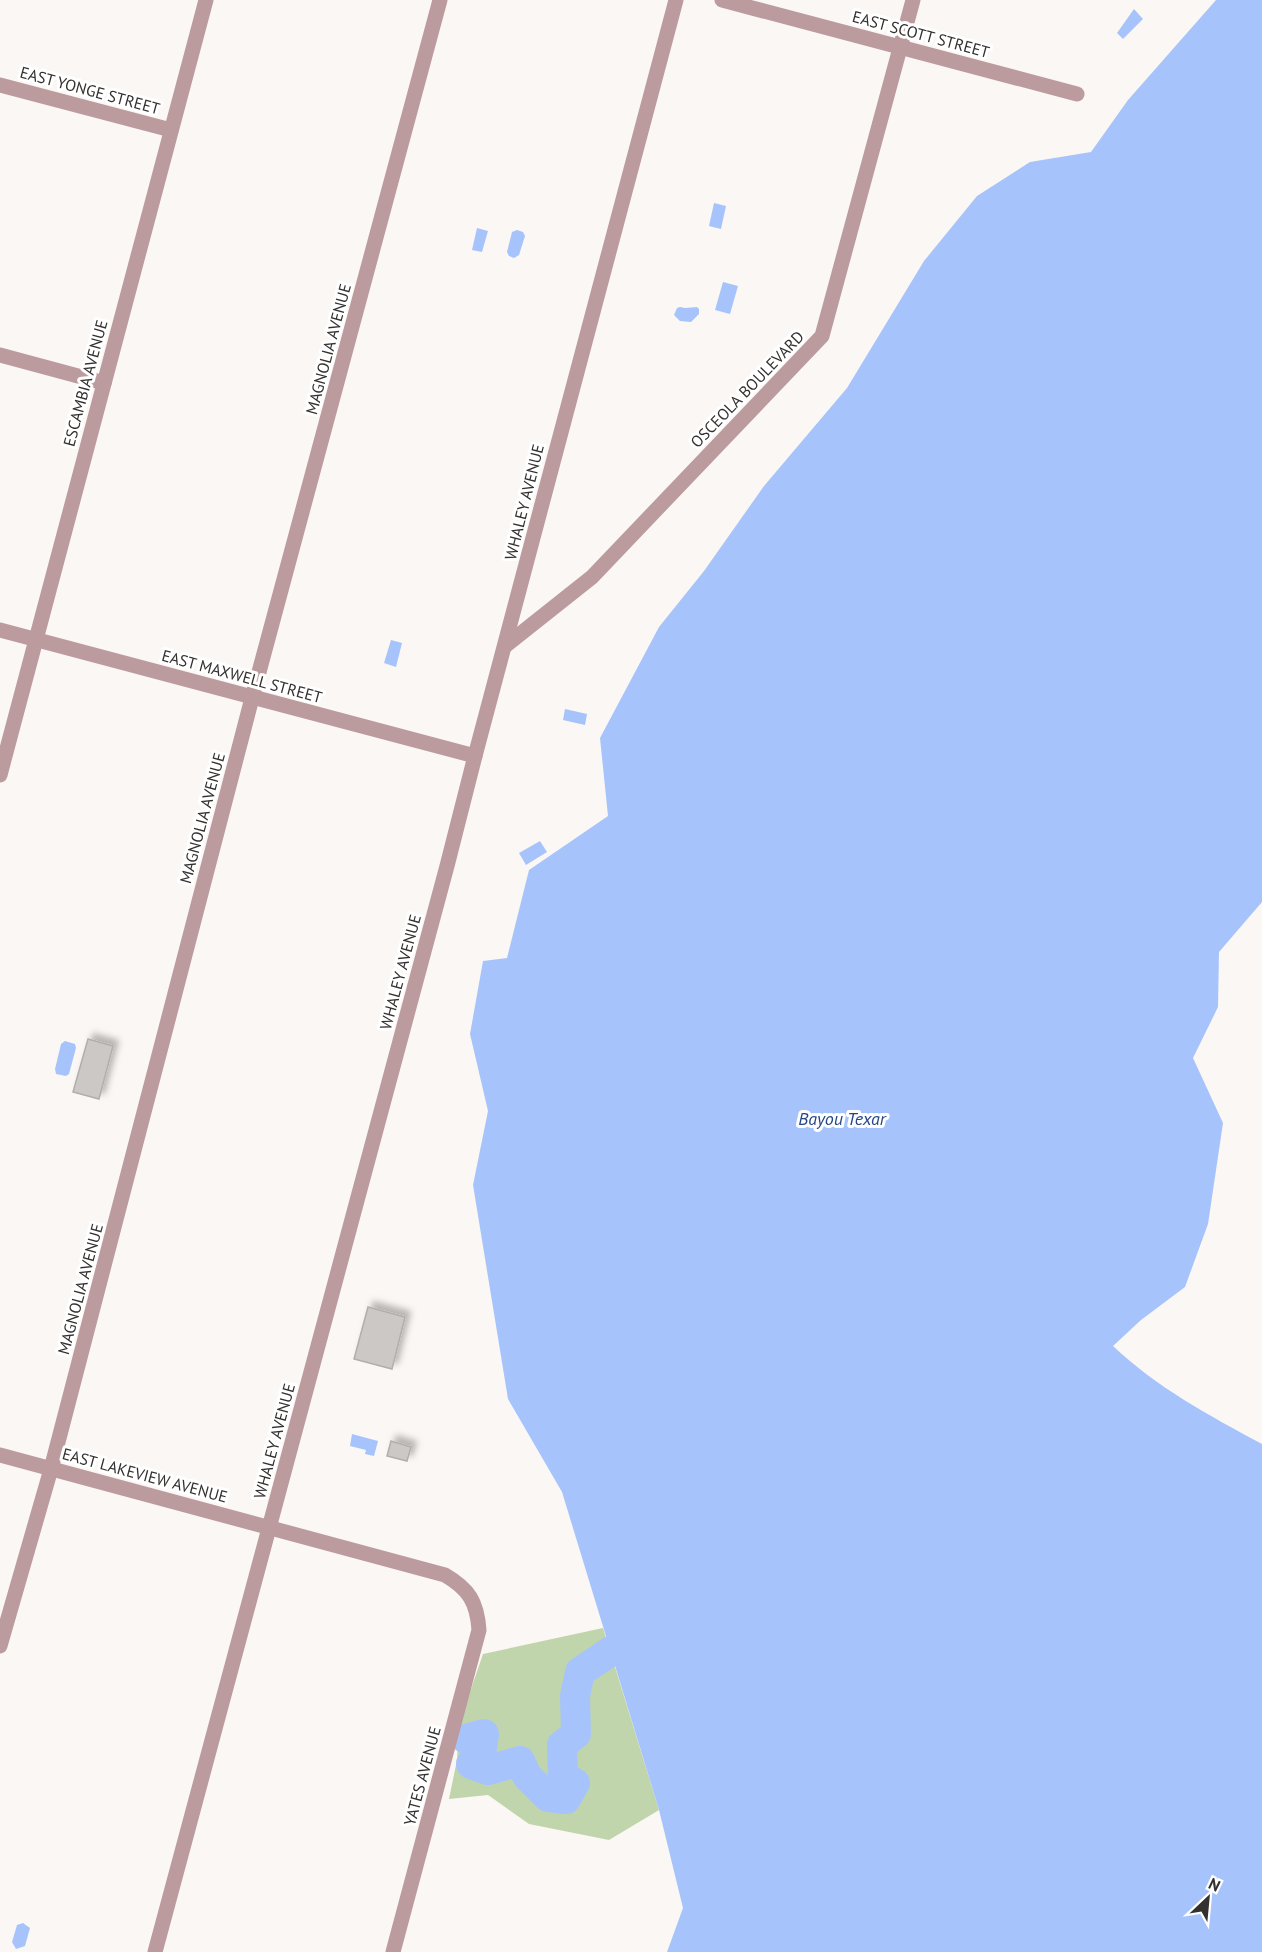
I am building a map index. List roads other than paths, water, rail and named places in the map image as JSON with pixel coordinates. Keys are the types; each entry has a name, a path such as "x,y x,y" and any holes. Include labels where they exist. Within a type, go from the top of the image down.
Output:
{"street":[{"name":"ESCAMBIA AVENUE","path":"0,775 206,0"},
{"name":"MAGNOLIA AVENUE","path":"0,1646 51,1469 252,698 440,0"},
{"name":"WHALEY AVENUE","path":"155,1952 506,646 556,447 676,0"},
{"name":"EAST SCOTT STREET","path":"722,0 1077,94"},
{"path":"901,48 913,0"},
{"name":"OSCEOLA BOULEVARD","path":"506,646 592,577 822,336 901,48"},
{"name":"EAST YONGE STREET","path":"0,85 171,130"},
{"path":"0,355 104,383"},
{"name":"EAST MAXWELL STREET","path":"0,630 475,756"},
{"name":"EAST LAKEVIEW AVENUE","path":"0,1455 445,1575 459,1583 469,1593 476,1608"},
{"name":"YATES AVENUE","path":"393,1952 479,1630 476,1608"}],"water":[{"name":"Bayou Texar","path":"1216,0 1262,0 1262,902 1219,952 1218,1007 1193,1058 1223,1123 1208,1224 1185,1287 1141,1320 1113,1346 1165,1388 1262,1444 1262,1952 667,1952 683,1908 659,1810 562,1492 508,1399 473,1185 488,1111 470,1034 483,961 507,958 529,870 608,816 600,738 659,627 704,571 764,486 847,388 924,261 977,196 1030,162 1091,152 1128,100"},
{"path":"1134,9 1143,19 1123,39 1117,33"},
{"path":"714,203 726,206 721,229 709,226"},
{"path":"477,228 488,231 482,252 472,250"},
{"path":"517,230 523,232 525,236 519,255 514,258 507,252 512,232"},
{"path":"723,282 738,286 730,314 715,310"},
{"path":"680,307 697,307 699,314 691,322 680,321 674,315"},
{"path":"391,640 402,643 396,667 384,663"},
{"path":"565,709 587,714 585,725 563,720"},
{"path":"540,841 547,852 526,865 519,853"},
{"path":"65,1041 75,1044 76,1048 69,1074 66,1076 56,1074 55,1069 61,1044"},
{"path":"352,1434 378,1441 374,1456 365,1454 366,1450 350,1446"},
{"path":"23,1923 30,1928 25,1946 16,1949 12,1942 17,1925"}],"waterway":[{"path":"466,1739 484,1734 482,1748 471,1764 488,1770 520,1761 527,1776 548,1797 566,1799 575,1783 563,1777 562,1745 576,1734 575,1696 580,1672 611,1651"}]}
